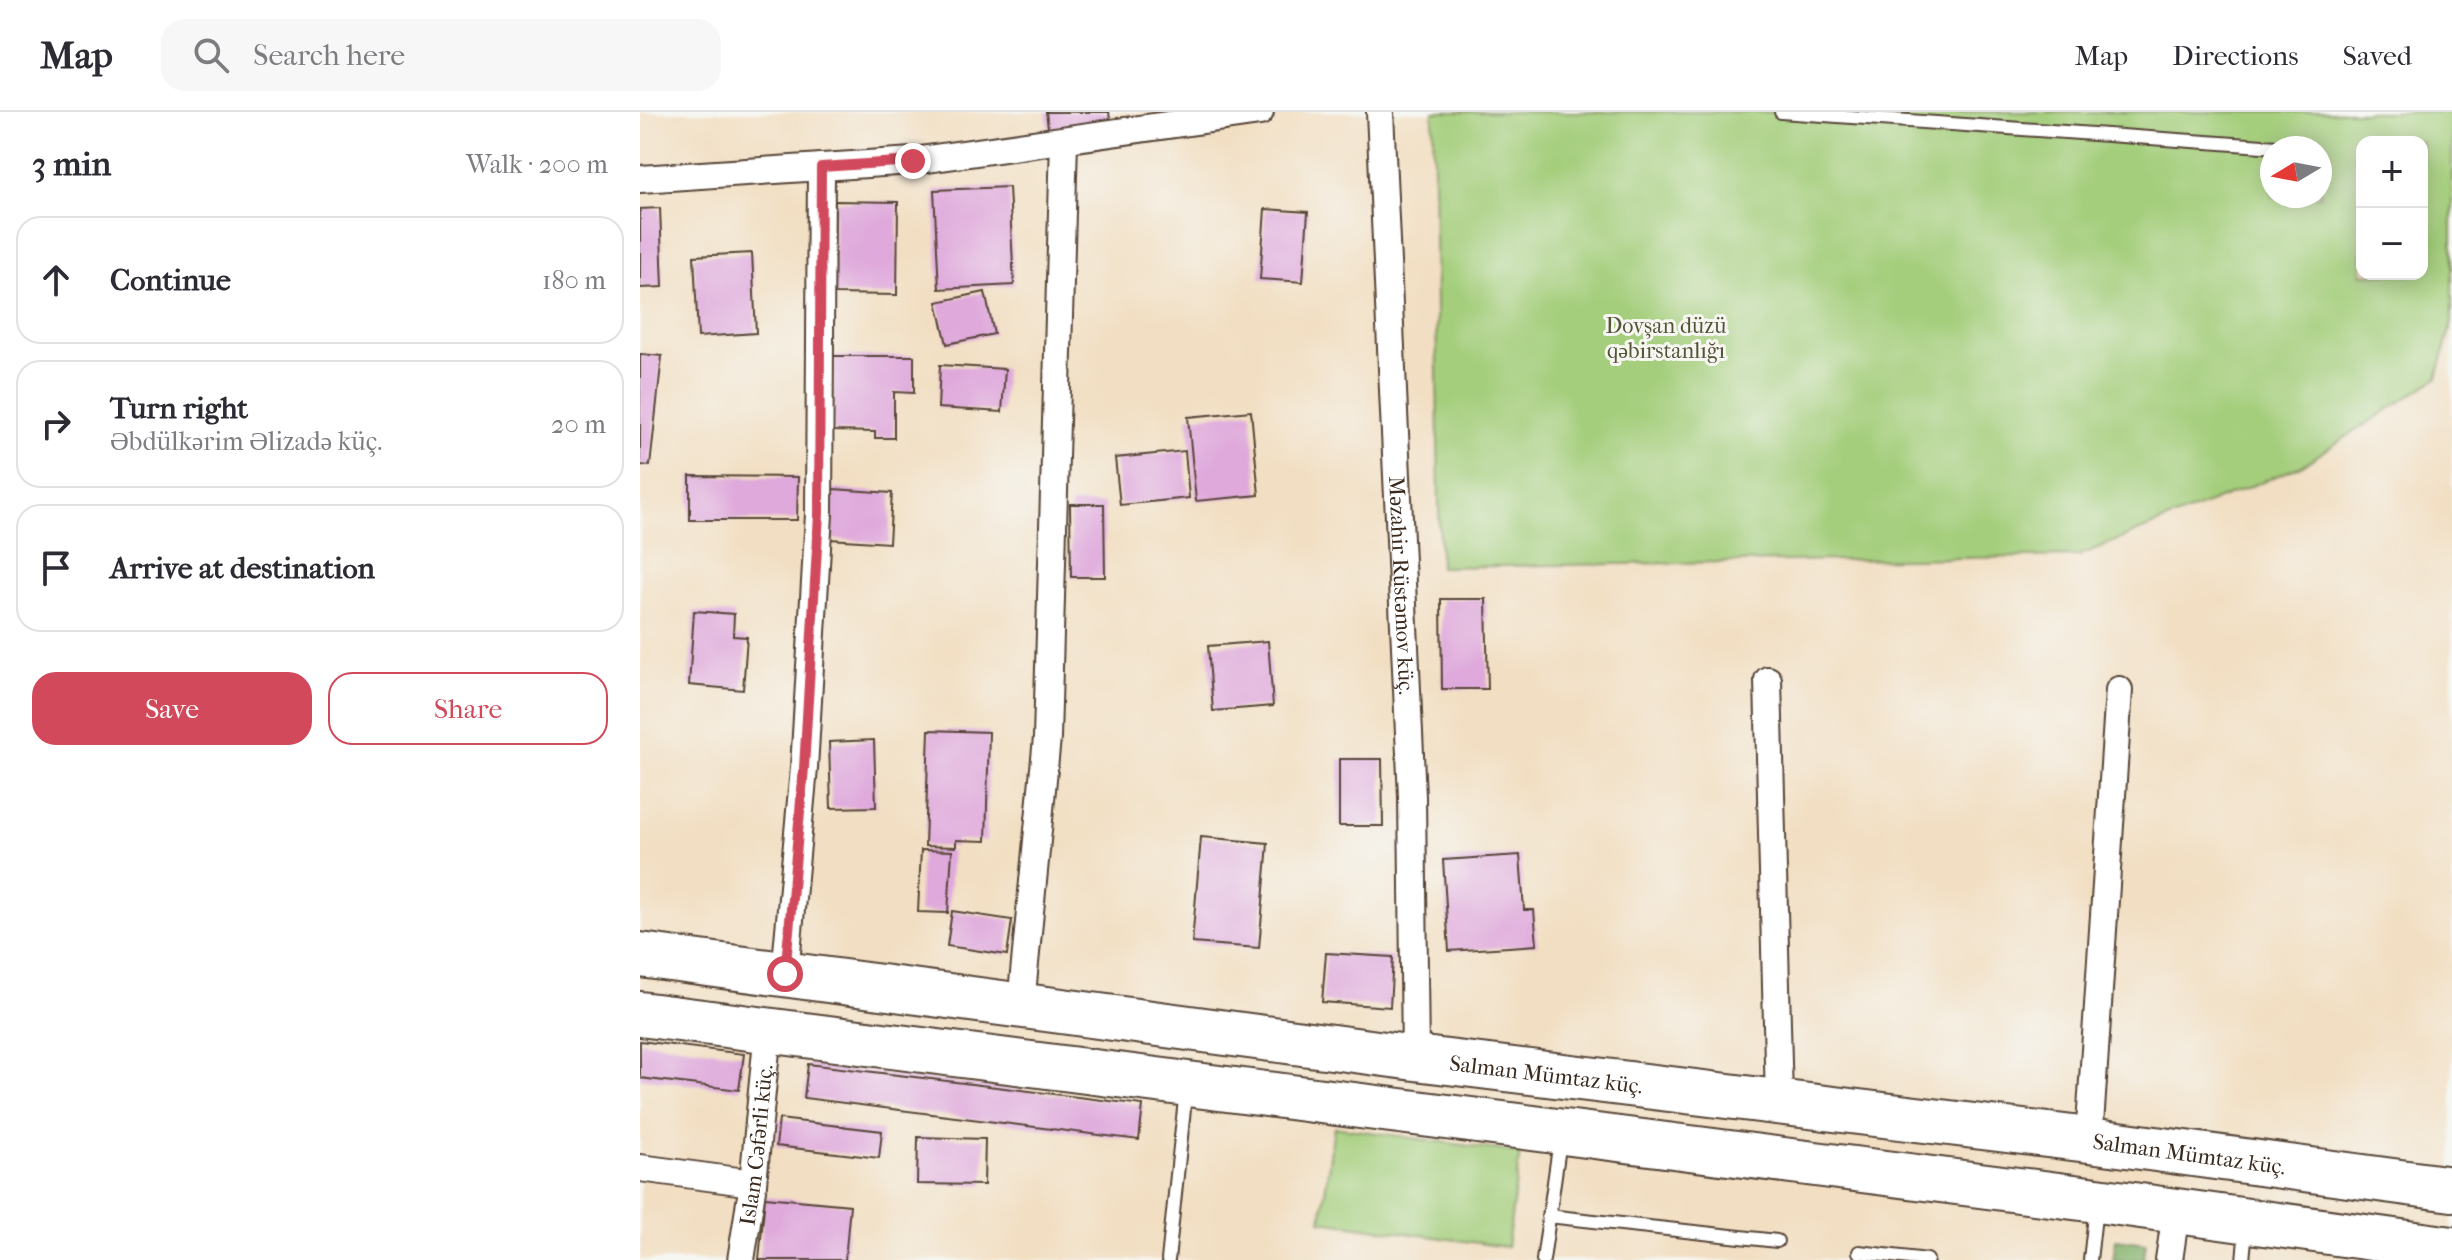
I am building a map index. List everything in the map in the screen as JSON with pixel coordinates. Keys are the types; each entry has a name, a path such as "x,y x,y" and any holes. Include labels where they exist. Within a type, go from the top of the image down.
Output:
{"highway":[{"name":"Salman Mümtaz küç.","path":"640,955 1415,1058 2089,1140 2452,1189"},
{"path":"640,1014 2097,1200 2176,1212 2245,1241 2452,1249"},
{"path":"1548,1074 1550,1131"},
{"path":"2399,1246 2408,1183"}],"street":[{"path":"640,179 913,161 1260,112"},
{"name":"Məzahir Rüstəmov küç.","path":"1380,112 1412,797 1415,1058"},
{"path":"1021,1004 1047,738 1064,141"},
{"path":"785,974 804,768 819,514 821,167"},
{"path":"1768,680 1779,1101"},
{"path":"2089,1140 2119,690"},
{"name":"Islam Cəfərli küç.","path":"741,1260 753,1183 768,1030"},
{"path":"640,1168 753,1183"},
{"path":"2169,1260 2176,1212"}],"lane":[{"path":"1781,112 2260,146"},
{"path":"1168,1260 1187,1083"},
{"path":"1543,1260 1548,1216 1550,1131"},
{"path":"2090,1260 2097,1200"},
{"path":"1548,1216 1777,1241"},
{"path":"1859,1252 1927,1260"}],"green space":[{"name":"Dovşan düzü qəbirstanlığı","path":"1433,112 2452,112 2452,322 2437,378 2301,466 2078,556 1440,567"},
{"path":"1334,1127 1520,1153 1507,1247 1321,1221"},
{"path":"2116,1239 2146,1243 2143,1260 2113,1260"}],"building":[{"path":"1046,112 1109,112 1111,128 1049,135"},
{"path":"1009,187 1014,285 939,289 934,190"},
{"path":"835,201 898,202 897,295 834,294"},
{"path":"660,208 663,287 640,288 640,209"},
{"path":"1265,209 1308,212 1303,282 1260,279"},
{"path":"752,253 756,333 698,337 694,256"},
{"path":"985,292 994,334 947,344 937,302"},
{"path":"640,354 662,356 650,466 640,465"},
{"path":"833,356 914,356 914,393 894,392 894,438 875,438 875,432 833,431"},
{"path":"940,365 1005,369 1002,412 938,408"},
{"path":"1251,411 1259,495 1196,501 1188,417"},
{"path":"1185,451 1189,498 1120,505 1115,458"},
{"path":"690,476 798,477 797,520 690,520"},
{"path":"833,489 892,493 889,543 830,539"},
{"path":"1070,504 1104,504 1105,577 1071,577"},
{"path":"1441,599 1486,599 1488,689 1442,689"},
{"path":"694,611 734,614 733,636 747,637 743,690 689,685"},
{"path":"1268,641 1273,706 1213,711 1208,646"},
{"path":"929,730 989,732 986,841 956,840 956,847 925,846"},
{"path":"874,740 876,807 831,808 829,742"},
{"path":"1339,759 1382,759 1383,826 1339,826"},
{"path":"1201,837 1268,843 1259,948 1192,943"},
{"path":"921,850 952,851 948,913 918,912"},
{"path":"1520,855 1524,910 1534,910 1537,945 1449,951 1443,860"},
{"path":"952,911 1012,920 1007,955 947,946"},
{"path":"1326,953 1393,957 1390,1007 1322,1002"},
{"path":"640,1041 744,1054 739,1090 640,1078"},
{"path":"808,1064 1143,1105 1139,1140 804,1098"},
{"path":"779,1119 882,1131 879,1158 776,1146"},
{"path":"918,1137 985,1139 984,1185 917,1184"},
{"path":"765,1197 850,1205 845,1260 759,1260"}],"route":[{"path":"785,974 804,768 819,514 821,167 913,161"}]}
